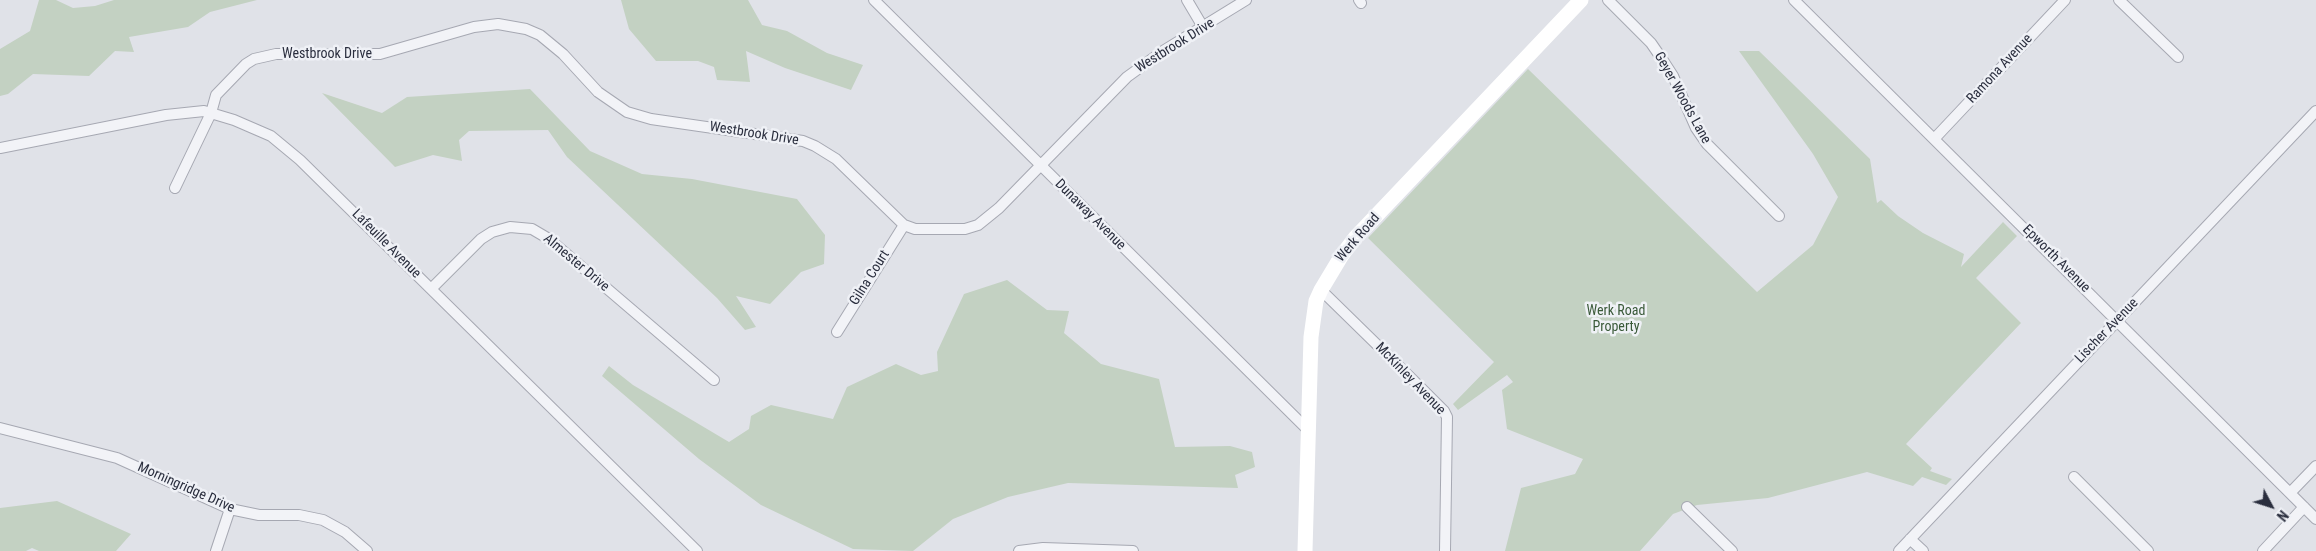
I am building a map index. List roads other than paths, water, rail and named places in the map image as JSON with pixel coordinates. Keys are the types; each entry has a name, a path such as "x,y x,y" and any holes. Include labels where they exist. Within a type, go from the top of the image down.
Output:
{"street":[{"name":"Dunaway Avenue","path":"874,0 1307,428"},
{"path":"1187,0 1203,27"},
{"name":"Westbrook Drive","path":"175,188 211,113 216,95 246,64 261,56 380,54 484,25 512,26 540,35 552,44 598,92 626,112 651,119 776,136 815,146 847,168 904,225 915,229 955,231 978,225 999,208 1127,77 1156,55 1246,0"},
{"name":"Werk Road","path":"1304,551 1311,336 1316,302 1321,290 1342,255 1356,238 1581,0"},
{"name":"Geyer Woods Lane","path":"1608,0 1651,44 1662,59 1673,76 1696,128 1707,144 1779,216"},
{"name":"Epworth Avenue","path":"1794,0 1935,138 2316,519"},
{"name":"Ramona Avenue","path":"1935,138 2065,0"},
{"path":"2119,0 2178,57"},
{"name":"Lafeuille Avenue","path":"0,148 166,115 204,111 256,128 284,146 697,551"},
{"name":"Lischer Avenue","path":"1899,551 2316,111"},
{"name":"Gilna Court","path":"837,332 904,225"},
{"name":"Almester Drive","path":"431,289 481,239 492,232 510,227 532,229 549,239 714,380"},
{"name":"McKinley Avenue","path":"1321,290 1412,379 1447,417 1445,551"},
{"name":"Morningridge Drive","path":"0,428 117,458 230,509 259,515 299,515 323,520 345,532 366,551"},
{"path":"2290,493 2316,466"},
{"path":"2074,477 2148,551"},
{"path":"1687,507 1732,551"},
{"path":"2263,551 2304,507"},
{"path":"216,551 230,509"},
{"path":"1910,539 1923,551"},
{"path":"1019,551 1043,548 1132,551"}],"park label":[{"name":"Werk Road Property","path":"1616,320"}]}
